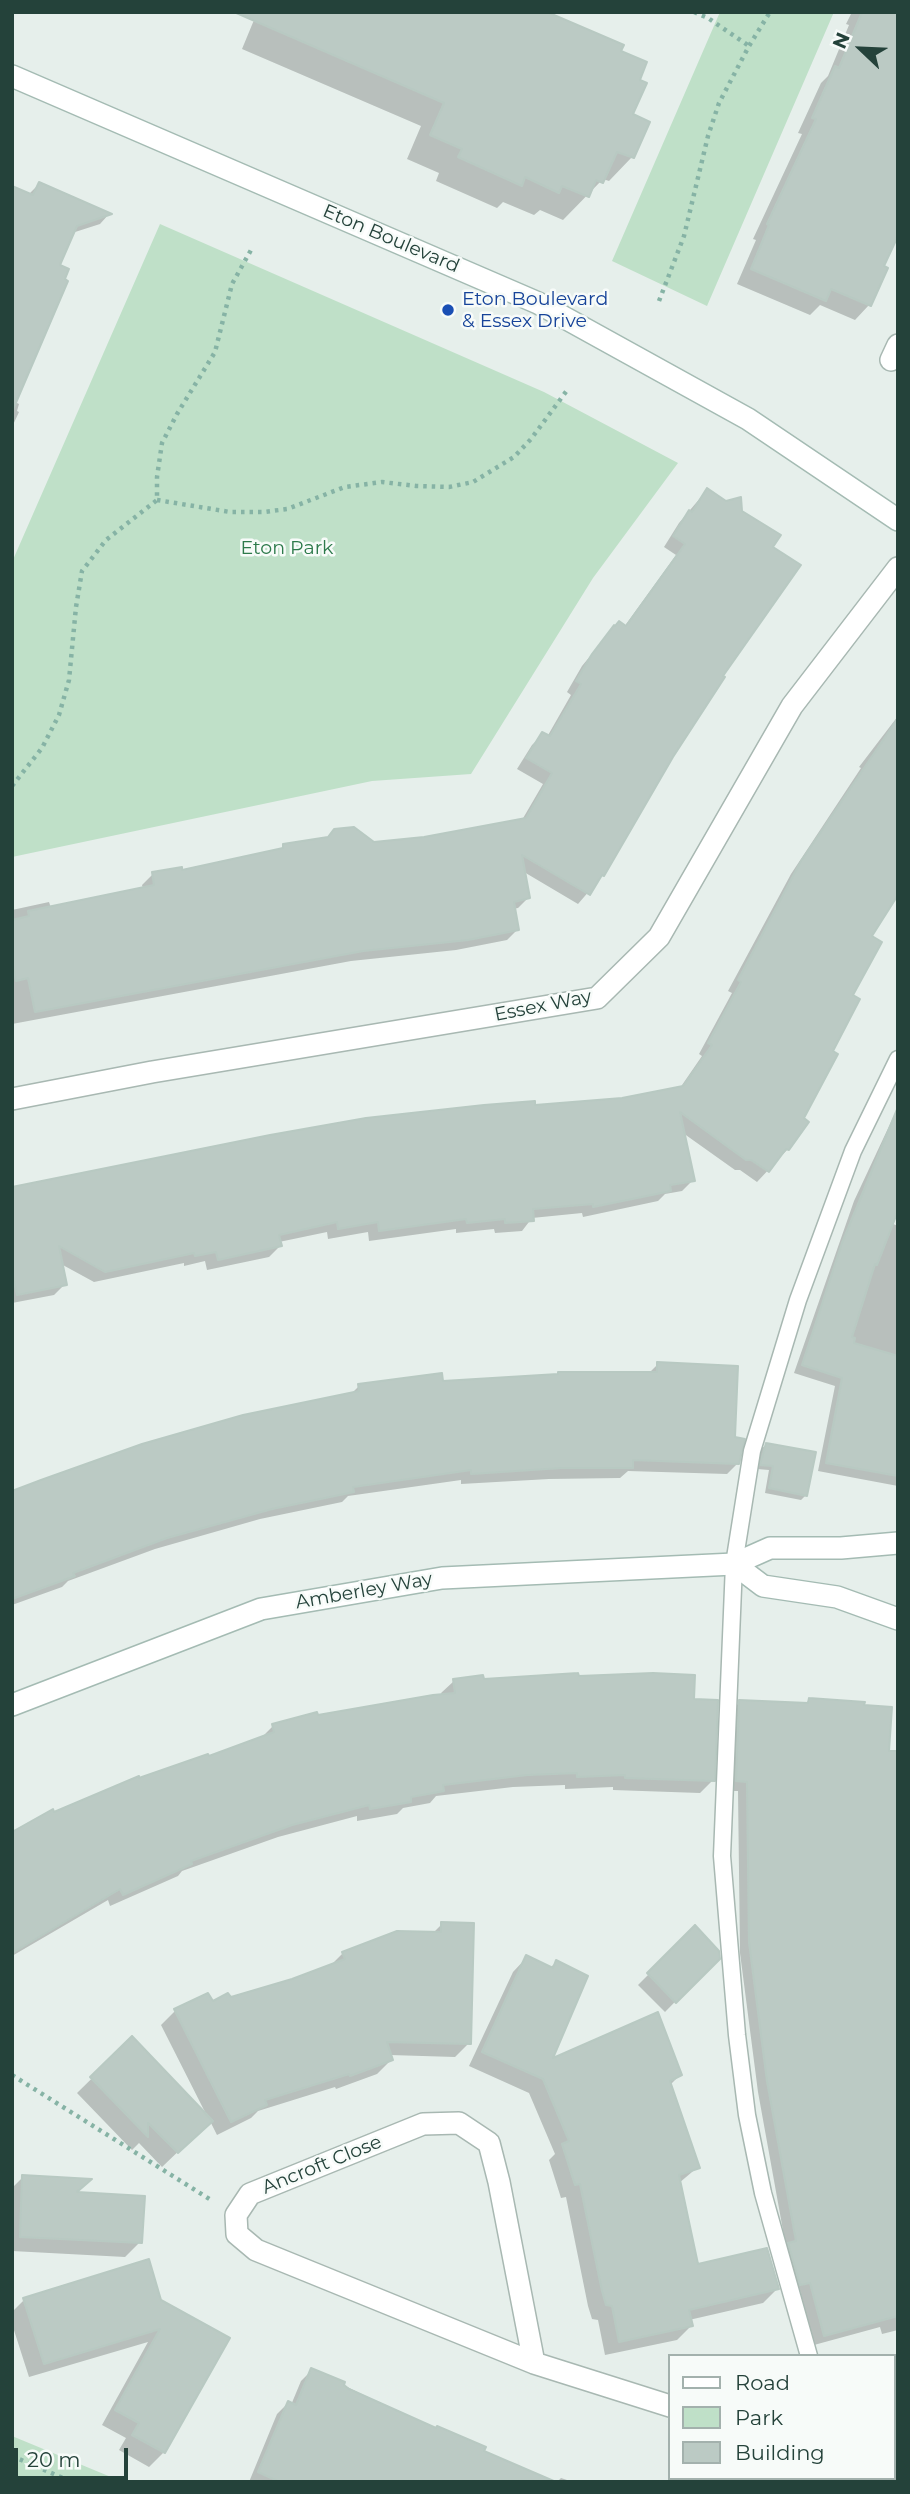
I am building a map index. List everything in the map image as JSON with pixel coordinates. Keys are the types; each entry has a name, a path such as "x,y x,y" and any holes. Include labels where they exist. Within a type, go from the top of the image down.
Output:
{"street":[{"name":"Eton Boulevard","path":"12,76 538,303 748,419 898,520"},
{"name":"Essex Way","path":"12,1099 152,1072 597,998 659,937 792,706 898,568"},
{"name":"Amberley Way","path":"12,1705 261,1609 442,1578 734,1564 769,1548 841,1548 898,1543"},
{"path":"734,1564 763,1586 837,1597 898,1619"},
{"name":"Ancroft Close","path":"236,2215 250,2194 423,2124 459,2123 489,2143 534,2363"},
{"path":"236,2215 237,2234 256,2250 534,2363 668,2405"}],"lane":[{"path":"808,2354 763,2193 747,2115 737,2035 722,1856 734,1564 752,1451 798,1300 852,1151 898,1059"}],"path":[{"path":"694,12 708,18 749,46"},
{"path":"659,301 684,236 705,147 719,103 770,12"},
{"path":"157,500 162,443 215,352 232,284 251,250"},
{"path":"12,786 42,748 59,715 69,680 82,572 106,541 157,500 230,512 264,512 287,509 345,486 382,482 449,487 473,482 514,457 531,439 568,389"},
{"path":"12,2075 236,2215"},
{"path":"12,2456 72,2482"}],"green space":[{"path":"720,12 834,12 707,306 612,261"},
{"name":"Eton Park","path":"160,224 544,392 678,463 593,578 471,774 372,781 12,857 12,562"},
{"path":"12,2436 123,2482 12,2482"}],"building":[{"path":"234,12 547,12 624,45 621,51 647,62 640,80 647,83 633,114 650,122 634,158 617,152 603,183 596,180 589,197 562,186 559,193 525,177 522,186 458,157 462,149 430,135 444,103"},
{"path":"862,12 898,12 898,236 884,266 888,268 871,306 831,289 826,301 751,269 769,225 767,224 816,119 812,118 835,66 839,68"},
{"path":"39,182 112,214 77,226 60,265 69,269 65,279 68,281 12,412 12,186 33,195"},
{"path":"707,488 726,501 741,497 742,511 781,535 773,547 801,565 723,676 725,677 590,895 522,855 530,898 514,902 519,930 468,940 363,951 35,1012 28,978 16,981 12,962 12,920 29,916 28,911 154,885 152,872 182,867 182,870 283,848 283,844 328,837 334,829 354,827 374,842 424,837 526,818 552,773 526,758 542,732 550,736 581,684 576,681 592,654 614,625 619,621 626,626 685,544 673,536"},
{"path":"898,718 898,895 872,936 882,942 853,995 860,999 833,1051 838,1054 804,1118 809,1122 769,1172 751,1160 746,1160 680,1112 695,1181 670,1185 671,1191 593,1207 593,1204 533,1209 534,1221 505,1223 505,1219 467,1223 466,1219 379,1231 378,1222 338,1229 337,1222 279,1235 282,1246 218,1260 216,1252 195,1256 194,1253 105,1272 59,1246 67,1285 17,1295 12,1273 12,1187 366,1118 535,1101 535,1105 622,1098 683,1086 712,1045 708,1043 741,982 738,980 801,861"},
{"path":"898,1107 898,1211 877,1265 875,1264 852,1337 855,1338 854,1343 898,1356 898,1476 826,1463 842,1378 802,1365 842,1243"},
{"path":"657,1362 738,1366 735,1437 745,1439 739,1464 633,1460 633,1468 561,1468 471,1474 471,1470 353,1487 354,1492 272,1509 167,1538 12,1599 12,1491 41,1480 142,1444 243,1415 359,1391 358,1384 442,1373 443,1381 558,1372 657,1372"},
{"path":"766,1443 816,1452 807,1496 769,1488 773,1466 760,1465"},
{"path":"578,1673 579,1676 653,1673 695,1675 694,1699 718,1700 715,1781 625,1778 625,1775 577,1777 577,1773 527,1775 443,1785 444,1791 411,1797 411,1802 370,1809 369,1805 292,1825 191,1861 192,1864 123,1895 120,1889 12,1953 12,1832 53,1809 54,1812 139,1776 208,1754 209,1756 274,1732 272,1724 317,1712 318,1715 455,1693 453,1679 483,1675 484,1679"},
{"path":"809,1698 892,1707 889,1751 898,1751 898,2316 824,2336 810,2283 800,2285 788,2243 796,2241 767,2081 749,1942 747,1782 736,1781 739,1700 808,1703"},
{"path":"441,1922 474,1923 471,2044 387,2042 393,2060 350,2076 349,2074 265,2100 267,2105 231,2122 174,2009 208,1993 213,2001 228,1993 231,1997 292,1979 345,1959 342,1952 397,1931 441,1932"},
{"path":"695,1925 719,1951 720,1959 676,2003 647,1973"},
{"path":"526,1955 553,1968 556,1960 588,1976 553,2058 658,2012 682,2075 670,2081 700,2168 679,2175 698,2264 767,2248 779,2289 689,2310 693,2326 619,2342 612,2306 606,2305 602,2291 580,2184 575,2185 562,2144 569,2141 543,2079 482,2052"},
{"path":"132,2036 213,2121 178,2153 148,2123 148,2137 90,2077"},
{"path":"22,2175 92,2179 77,2192 145,2196 142,2243 20,2237"},
{"path":"149,2259 161,2300 230,2338 165,2453 132,2435 139,2423 115,2410 160,2329 44,2364 23,2298"},
{"path":"311,2368 345,2382 344,2385 349,2389 486,2447 484,2451 556,2482 280,2482 258,2472 288,2401 296,2405"}],"place":[{"name":"Eton Boulevard & Essex Drive","path":"448,310"}]}
